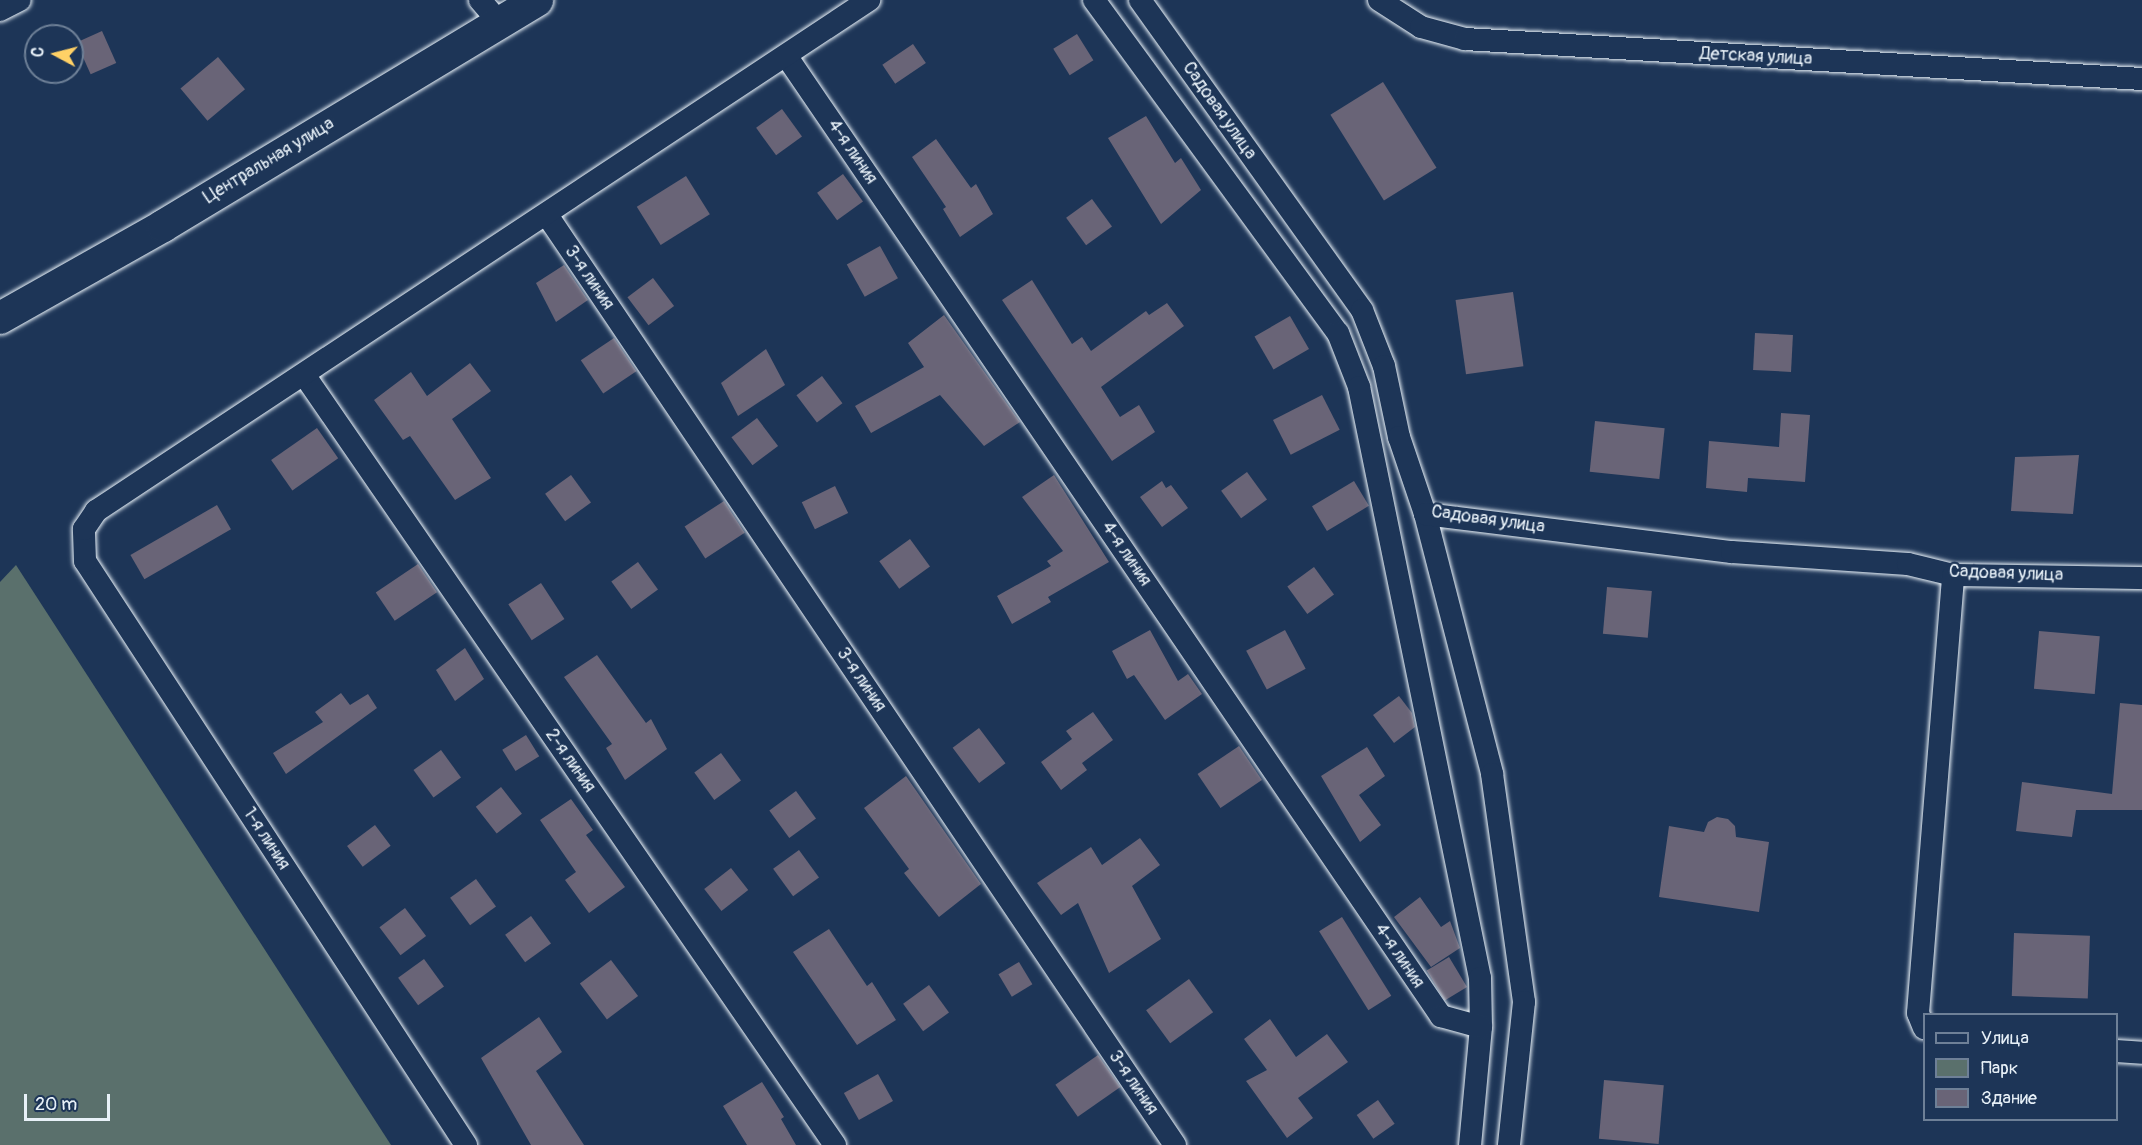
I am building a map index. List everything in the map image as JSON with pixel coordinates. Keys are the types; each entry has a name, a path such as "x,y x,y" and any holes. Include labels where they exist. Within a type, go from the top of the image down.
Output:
{"main road":[{"name":"Центральная улица","path":"0,318 163,226 490,11 537,0"}],"street":[{"path":"0,10 20,0"},
{"path":"305,376 787,57 869,0"},
{"path":"1094,0 1338,333 1359,387 1480,978 1481,1027 1470,1145"},
{"name":"Садовая улица","path":"1140,0 1362,310 1384,366 1399,437 1425,514 1732,552 1908,564 1953,575 2142,578"},
{"name":"Детская улица","path":"1379,0 1421,27 1465,39 2142,79"},
{"name":"4-я линия","path":"787,57 1441,1016 1481,1027"},
{"name":"3-я линия","path":"547,216 1175,1145"},
{"name":"1-я линия","path":"305,376 96,511 84,529 86,561 465,1144"},
{"name":"2-я линия","path":"305,376 835,1145"},
{"path":"1425,514 1492,774 1515,915 1524,1002 1509,1145"},
{"path":"1923,1026 1918,1013 1953,575"},
{"path":"2118,1051 2142,1053"}],"green space":[{"path":"16,565 391,1145 0,1145 0,582"}],"building":[{"path":"102,31 116,63 91,74 84,59 84,39"},
{"path":"1077,34 1093,60 1070,75 1053,49"},
{"path":"913,44 926,63 895,84 882,65"},
{"path":"218,57 245,89 207,121 180,88"},
{"path":"1383,82 1437,168 1384,201 1330,115"},
{"path":"782,109 802,137 776,155 756,128"},
{"path":"1146,116 1175,163 1181,158 1201,190 1161,224 1108,138"},
{"path":"936,139 971,188 976,184 993,214 960,237 943,209 946,207 912,157"},
{"path":"843,174 863,202 837,220 817,193"},
{"path":"686,176 710,214 661,245 637,207"},
{"path":"1092,199 1112,227 1086,245 1066,218"},
{"path":"880,246 898,278 865,297 847,264"},
{"path":"564,265 588,300 556,322 536,283"},
{"path":"653,278 674,306 649,325 627,297"},
{"path":"1032,280 1072,344 1082,337 1091,351 1146,311 1149,315 1167,303 1184,326 1101,387 1120,417 1139,405 1155,432 1112,461 1002,300"},
{"path":"1513,292 1523,366 1466,374 1456,300"},
{"path":"944,315 1020,422 984,446 940,395 871,433 855,406 924,367 908,343"},
{"path":"1290,316 1309,349 1273,369 1254,336"},
{"path":"1755,333 1793,335 1791,372 1753,370"},
{"path":"614,338 636,371 603,394 581,360"},
{"path":"766,349 785,385 738,416 721,383"},
{"path":"470,363 491,391 452,419 491,478 455,500 410,436 403,440 374,400 411,372 427,396"},
{"path":"822,376 842,403 817,422 796,395"},
{"path":"1322,395 1340,430 1291,455 1273,420"},
{"path":"1781,413 1810,415 1805,482 1748,478 1747,492 1706,488 1709,441 1779,447"},
{"path":"757,418 778,446 753,465 731,437"},
{"path":"1595,421 1665,428 1659,479 1590,472"},
{"path":"317,428 338,458 292,490 271,460"},
{"path":"2079,455 2073,514 2011,511 2015,457"},
{"path":"1247,472 1267,500 1241,518 1221,491"},
{"path":"571,475 591,503 565,521 545,494"},
{"path":"1054,475 1109,562 1048,597 1051,602 1012,624 997,596 1051,566 1047,561 1063,551 1022,497"},
{"path":"1162,481 1166,488 1171,485 1188,508 1162,527 1140,497"},
{"path":"1354,481 1369,506 1327,531 1312,506"},
{"path":"835,486 848,513 815,529 802,502"},
{"path":"724,501 745,533 705,558 685,527"},
{"path":"217,505 231,529 144,579 130,555"},
{"path":"910,539 930,567 899,589 879,561"},
{"path":"638,562 658,590 631,609 611,581"},
{"path":"418,564 437,592 395,621 376,593"},
{"path":"1314,567 1334,595 1307,614 1287,586"},
{"path":"541,583 564,619 532,640 508,604"},
{"path":"1607,587 1652,591 1648,638 1603,634"},
{"path":"1150,630 1178,681 1188,674 1202,694 1165,720 1134,675 1127,679 1112,651"},
{"path":"1285,630 1306,669 1267,690 1246,651"},
{"path":"2039,631 2100,636 2095,694 2034,689"},
{"path":"465,648 484,679 455,701 436,670"},
{"path":"597,655 646,723 651,719 667,749 625,780 606,748 612,744 564,677"},
{"path":"341,693 350,705 368,694 377,708 286,774 273,753 323,722 315,712"},
{"path":"1399,696 1412,713 1415,727 1394,743 1373,715"},
{"path":"2120,703 2142,705 2142,810 2076,810 2072,837 2016,831 2022,782 2112,794"},
{"path":"1093,712 1113,740 1082,763 1087,770 1061,790 1041,762 1072,739 1066,731"},
{"path":"979,728 1005,763 979,783 953,748"},
{"path":"526,735 539,756 516,771 502,750"},
{"path":"1239,746 1262,780 1220,808 1198,774"},
{"path":"1367,747 1385,776 1359,795 1381,825 1360,842 1321,776"},
{"path":"441,750 461,778 433,797 413,770"},
{"path":"721,753 741,781 714,800 694,772"},
{"path":"906,776 981,884 939,917 904,873 909,869 864,808"},
{"path":"501,787 522,814 497,833 476,807"},
{"path":"796,791 816,819 789,838 769,810"},
{"path":"571,799 593,830 586,835 625,887 589,913 565,880 576,872 540,820"},
{"path":"1717,817 1728,819 1735,826 1736,837 1769,842 1759,912 1659,897 1669,826 1704,832 1708,822"},
{"path":"375,825 391,846 363,867 347,846"},
{"path":"1140,838 1160,865 1132,886 1161,939 1109,973 1078,903 1061,915 1037,883 1091,847 1102,865"},
{"path":"799,850 819,878 793,896 773,869"},
{"path":"731,868 748,890 721,911 704,889"},
{"path":"476,879 496,907 470,925 450,898"},
{"path":"1420,897 1441,927 1450,921 1460,948 1431,967 1394,917"},
{"path":"405,908 426,936 401,955 379,927"},
{"path":"531,916 551,944 525,962 505,935"},
{"path":"1342,917 1391,996 1368,1010 1319,931"},
{"path":"829,929 867,986 872,982 896,1020 857,1045 793,952"},
{"path":"2014,933 2090,936 2088,999 2012,996"},
{"path":"1449,957 1467,987 1445,1000 1427,970"},
{"path":"424,959 444,987 418,1005 398,978"},
{"path":"611,960 638,996 607,1019 580,983"},
{"path":"1019,962 1032,984 1012,997 998,974"},
{"path":"1189,979 1213,1012 1170,1043 1146,1010"},
{"path":"929,985 949,1013 923,1031 903,1004"},
{"path":"539,1017 562,1052 536,1071 584,1145 531,1145 481,1058"},
{"path":"1270,1019 1296,1057 1327,1034 1348,1062 1298,1098 1313,1118 1287,1138 1246,1081 1267,1070 1244,1039"},
{"path":"1098,1055 1120,1087 1078,1117 1055,1085"},
{"path":"878,1074 893,1101 859,1120 844,1093"},
{"path":"1604,1080 1664,1085 1659,1144 1599,1139"},
{"path":"762,1082 784,1117 781,1119 796,1145 747,1145 723,1106"},
{"path":"1378,1100 1395,1124 1373,1139 1357,1115"}]}
